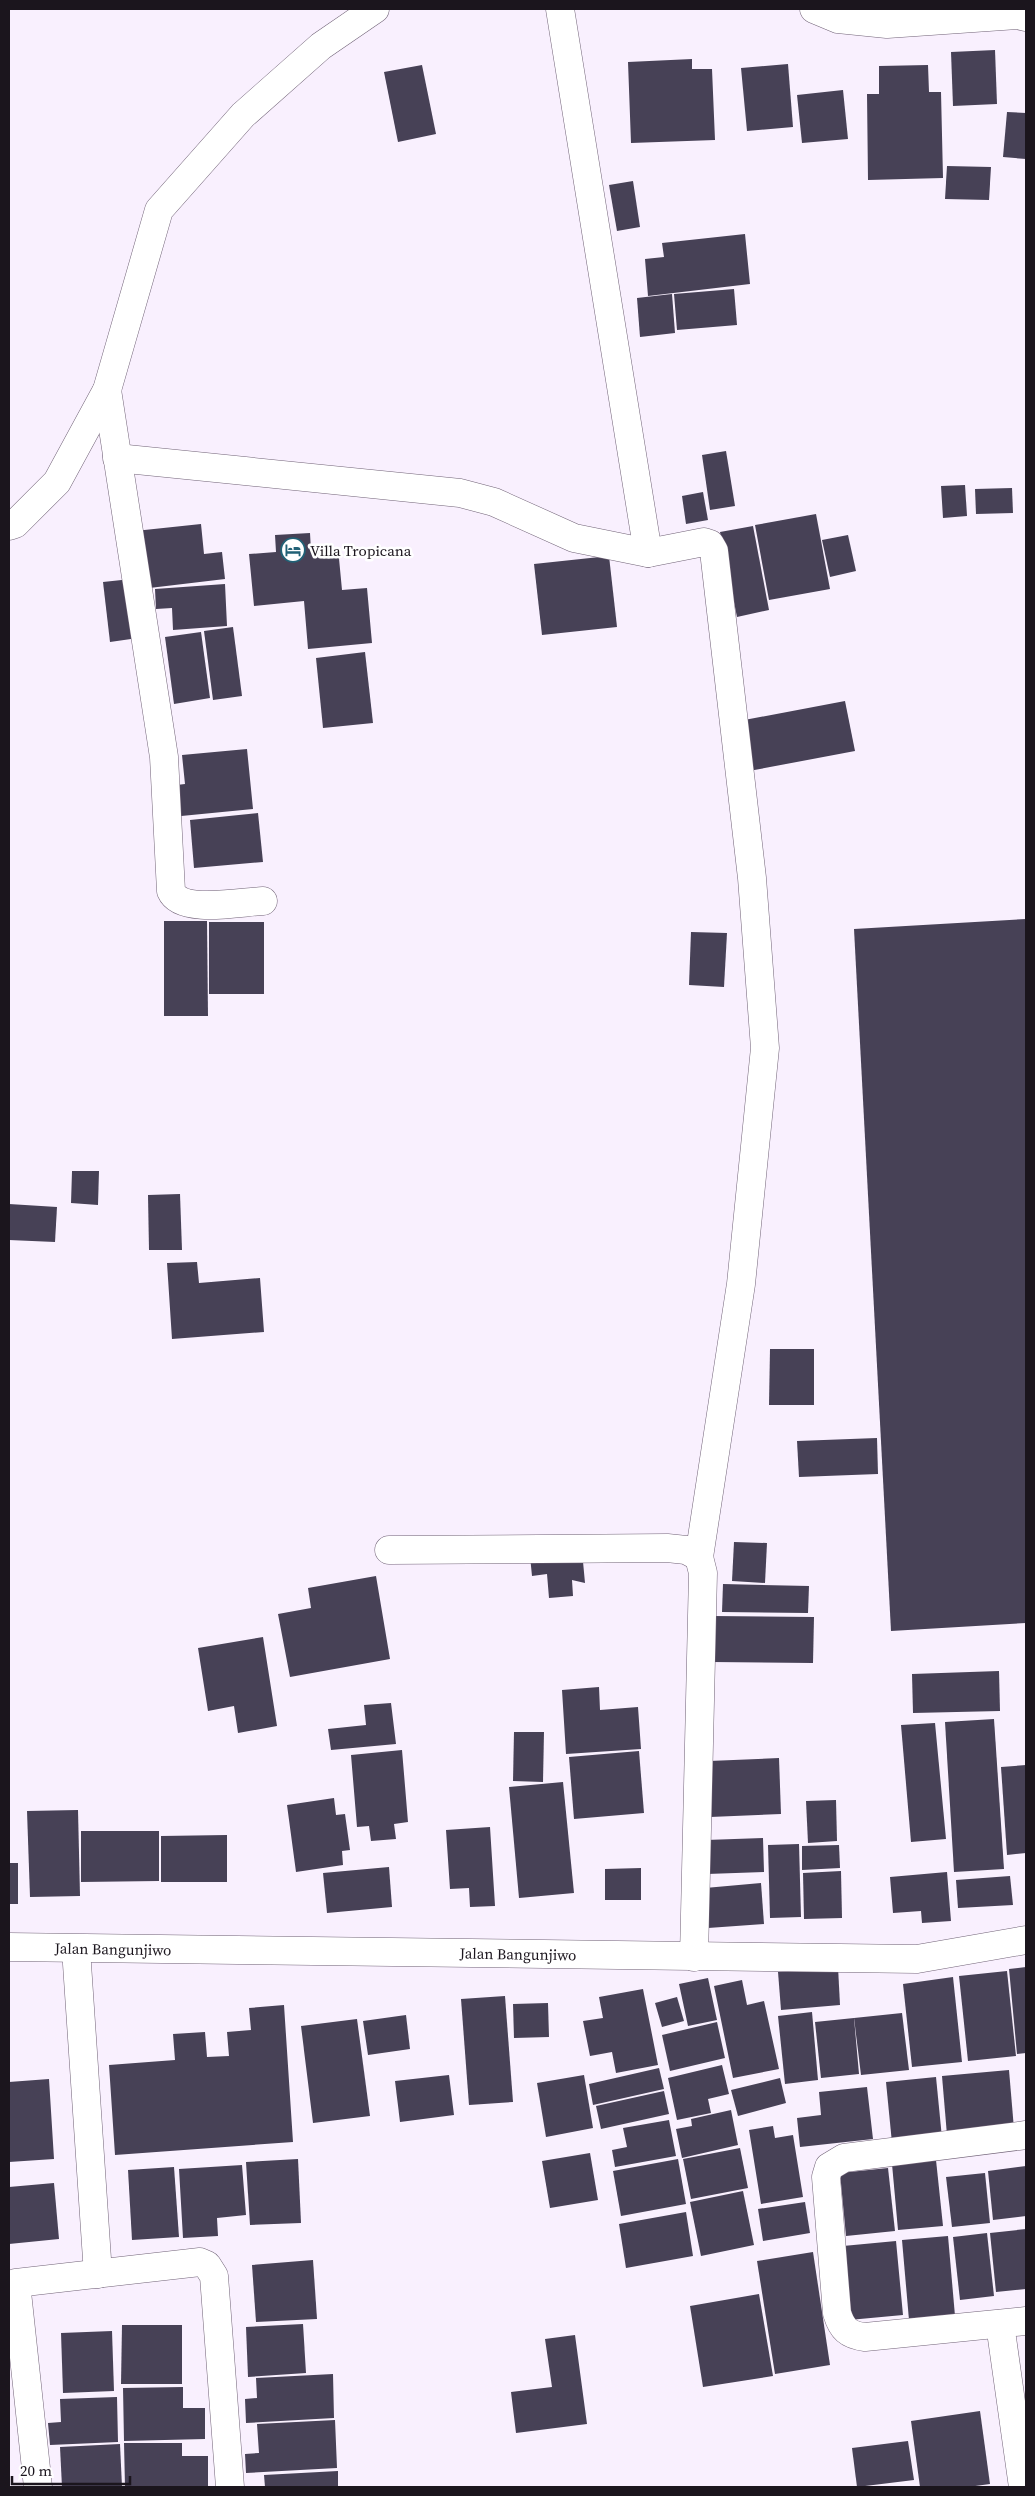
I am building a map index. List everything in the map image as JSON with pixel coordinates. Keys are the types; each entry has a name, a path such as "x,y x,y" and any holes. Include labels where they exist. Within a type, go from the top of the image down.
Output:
{"street":[{"path":"9,526 15,524 57,482 107,390 160,210 243,115 321,46 375,9"},
{"path":"560,9 648,553"},
{"path":"814,9 838,19 887,24 1026,17"},
{"path":"107,390 164,757 171,891 179,902 194,906 262,901"},
{"path":"117,458 460,493 494,502 574,538 648,553 704,542 710,544 714,550 752,878 765,1048 741,1284 699,1557 703,1573 694,1956"},
{"path":"389,1550 668,1548 686,1550 699,1557"},
{"name":"Jalan Bangunjiwo","path":"9,1948 917,1959 1026,1940"},
{"path":"76,1949 98,2274"},
{"path":"1023,2487 1013,2323 865,2337 847,2332 841,2325 837,2313 826,2177 829,2167 844,2158 1026,2135"},
{"path":"38,2487 12,2283 200,2262 207,2265 214,2276 230,2487"}],"building":[{"path":"995,50 997,104 953,106 951,52"},
{"path":"692,59 692,69 712,69 715,140 631,143 628,62"},
{"path":"788,64 793,127 747,131 741,68"},
{"path":"422,65 436,134 398,142 384,72"},
{"path":"928,65 929,92 941,92 943,178 868,180 867,94 879,94 879,66"},
{"path":"843,90 848,139 802,143 797,95"},
{"path":"1007,112 1026,113 1026,159 1003,157"},
{"path":"947,166 991,167 989,200 945,199"},
{"path":"633,181 640,227 617,231 609,185"},
{"path":"745,234 750,284 648,296 645,259 664,257 662,243"},
{"path":"734,289 737,325 677,330 674,294"},
{"path":"672,294 675,333 640,337 637,298"},
{"path":"726,451 735,506 710,510 702,455"},
{"path":"965,485 967,516 943,518 941,486"},
{"path":"1012,488 1013,513 976,514 975,489"},
{"path":"703,492 708,520 686,524 682,496"},
{"path":"816,514 830,589 769,600 755,525"},
{"path":"201,524 204,554 222,552 225,579 141,589 135,531"},
{"path":"753,526 769,610 737,617 720,532"},
{"path":"310,533 311,551 338,548 342,590 367,588 372,643 308,649 304,601 254,606 249,554 276,552 275,535"},
{"path":"848,535 856,571 830,577 822,540"},
{"path":"609,556 617,627 542,635 534,564"},
{"path":"131,579 138,638 110,642 103,582"},
{"path":"225,584 227,626 173,630 172,608 156,609 155,589"},
{"path":"233,627 242,696 213,700 204,631"},
{"path":"201,632 210,698 174,704 165,637"},
{"path":"365,652 373,723 323,728 316,658"},
{"path":"845,701 855,751 749,771 739,721"},
{"path":"247,749 253,809 171,817 168,786 185,784 182,755"},
{"path":"258,813 263,862 194,868 190,820"},
{"path":"1026,919 1026,1623 891,1631 854,929"},
{"path":"164,921 207,921 208,1016 164,1016"},
{"path":"209,922 264,922 264,994 209,994"},
{"path":"691,932 727,933 724,987 689,985"},
{"path":"72,1171 99,1171 98,1205 71,1203"},
{"path":"180,1194 182,1250 149,1250 148,1195"},
{"path":"9,1204 57,1207 55,1242 9,1240"},
{"path":"197,1262 199,1283 260,1278 264,1332 172,1339 167,1263"},
{"path":"770,1349 814,1349 814,1405 769,1405"},
{"path":"877,1438 878,1474 799,1477 797,1441"},
{"path":"734,1542 767,1543 765,1583 732,1581"},
{"path":"582,1551 585,1583 572,1580 573,1596 549,1598 547,1574 532,1576 530,1556"},
{"path":"376,1576 390,1659 290,1677 278,1614 311,1608 308,1588"},
{"path":"723,1584 809,1586 808,1613 722,1612"},
{"path":"712,1616 814,1617 813,1663 712,1662"},
{"path":"263,1637 277,1726 238,1733 234,1706 208,1711 198,1648"},
{"path":"999,1671 1000,1711 913,1713 912,1674"},
{"path":"599,1687 600,1710 638,1707 641,1749 566,1754 562,1690"},
{"path":"391,1703 396,1744 331,1750 328,1729 366,1725 364,1705"},
{"path":"994,1719 1004,1869 954,1872 945,1722"},
{"path":"935,1723 946,1839 911,1842 901,1725"},
{"path":"514,1732 544,1732 543,1782 513,1781"},
{"path":"402,1750 408,1822 394,1824 396,1839 371,1841 369,1826 357,1827 351,1755"},
{"path":"639,1751 644,1813 574,1819 569,1757"},
{"path":"779,1758 781,1814 710,1817 709,1761"},
{"path":"1026,1765 1026,1853 1007,1855 1001,1767"},
{"path":"563,1782 574,1893 519,1898 509,1787"},
{"path":"334,1798 336,1815 345,1814 350,1850 342,1851 343,1865 296,1872 287,1805"},
{"path":"836,1800 837,1841 808,1843 806,1801"},
{"path":"78,1810 80,1896 30,1897 27,1811"},
{"path":"490,1827 495,1906 470,1907 469,1888 450,1889 446,1830"},
{"path":"81,1831 159,1831 159,1881 81,1882"},
{"path":"227,1835 227,1882 161,1882 161,1836"},
{"path":"763,1838 764,1872 707,1874 706,1840"},
{"path":"799,1844 801,1917 770,1918 768,1845"},
{"path":"839,1845 840,1868 802,1870 802,1846"},
{"path":"9,1863 18,1863 18,1904 9,1904"},
{"path":"389,1867 392,1907 327,1913 323,1873"},
{"path":"641,1868 641,1900 605,1900 605,1869"},
{"path":"841,1871 842,1918 804,1919 803,1873"},
{"path":"947,1872 951,1921 922,1923 921,1911 893,1913 890,1877"},
{"path":"1010,1876 1013,1905 958,1908 956,1880"},
{"path":"761,1883 764,1924 708,1928 705,1888"},
{"path":"838,1967 840,2005 781,2010 778,1972"},
{"path":"1026,1967 1026,2053 1017,2054 1009,1969"},
{"path":"1007,1971 1016,2056 968,2061 959,1976"},
{"path":"953,1977 962,2062 912,2067 903,1984"},
{"path":"708,1978 717,2020 688,2026 679,1984"},
{"path":"742,1980 747,2005 764,2001 779,2069 733,2078 714,1986"},
{"path":"643,1989 658,2065 616,2073 612,2052 590,2056 583,2021 603,2018 599,1997"},
{"path":"505,1996 513,2102 469,2105 461,1999"},
{"path":"677,1997 684,2021 662,2027 655,2003"},
{"path":"548,2003 549,2037 514,2038 513,2004"},
{"path":"284,2005 293,2142 115,2155 109,2065 175,2060 173,2034 205,2032 207,2057 229,2056 227,2032 251,2030 249,2008"},
{"path":"812,2012 818,2080 785,2084 778,2016"},
{"path":"902,2013 909,2070 861,2075 854,2018"},
{"path":"406,2015 410,2049 368,2055 363,2021"},
{"path":"854,2018 859,2074 821,2078 815,2022"},
{"path":"357,2019 370,2116 313,2123 301,2026"},
{"path":"717,2022 725,2058 670,2071 662,2035"},
{"path":"722,2065 729,2094 708,2099 711,2113 677,2120 668,2078"},
{"path":"659,2068 664,2089 593,2105 589,2084"},
{"path":"1009,2070 1014,2129 947,2135 942,2076"},
{"path":"449,2075 454,2115 400,2122 395,2081"},
{"path":"584,2075 593,2128 546,2137 537,2083"},
{"path":"936,2077 942,2138 892,2143 886,2082"},
{"path":"780,2078 786,2103 738,2116 731,2090"},
{"path":"49,2079 54,2159 9,2162 9,2082"},
{"path":"867,2087 873,2139 800,2147 797,2118 821,2115 819,2092"},
{"path":"664,2091 669,2114 601,2129 596,2106"},
{"path":"731,2110 738,2145 682,2158 676,2129 692,2126 691,2119"},
{"path":"669,2120 676,2156 615,2167 612,2150 627,2147 623,2128"},
{"path":"773,2126 775,2138 793,2135 803,2197 761,2204 749,2130"},
{"path":"740,2148 748,2188 691,2199 683,2159"},
{"path":"590,2153 598,2200 550,2208 542,2161"},
{"path":"298,2159 301,2223 250,2225 246,2162"},
{"path":"678,2159 686,2204 621,2216 613,2171"},
{"path":"936,2160 943,2226 898,2230 892,2164"},
{"path":"242,2165 246,2215 217,2218 218,2236 183,2238 179,2169"},
{"path":"1026,2166 1026,2216 993,2220 988,2171"},
{"path":"174,2167 179,2237 132,2240 128,2170"},
{"path":"888,2168 895,2231 846,2236 840,2173"},
{"path":"985,2173 990,2223 952,2227 946,2177"},
{"path":"54,2183 59,2239 9,2244 9,2187"},
{"path":"743,2191 754,2245 701,2256 690,2202"},
{"path":"805,2202 810,2233 763,2241 758,2209"},
{"path":"686,2212 693,2256 626,2268 619,2224"},
{"path":"1026,2229 1026,2289 996,2292 990,2233"},
{"path":"987,2233 994,2296 960,2300 953,2237"},
{"path":"948,2236 955,2316 909,2320 902,2240"},
{"path":"896,2241 903,2315 849,2320 843,2246"},
{"path":"813,2252 830,2365 775,2374 757,2261"},
{"path":"313,2260 317,2319 256,2322 252,2265"},
{"path":"759,2294 773,2376 703,2387 690,2306"},
{"path":"303,2324 306,2373 248,2377 246,2327"},
{"path":"122,2325 182,2325 182,2384 121,2384"},
{"path":"112,2331 114,2391 63,2393 61,2333"},
{"path":"575,2335 587,2424 516,2433 511,2392 552,2387 545,2339"},
{"path":"333,2374 334,2418 246,2423 245,2399 257,2398 256,2378"},
{"path":"183,2387 183,2408 205,2408 205,2439 124,2441 123,2388"},
{"path":"117,2397 118,2442 50,2445 48,2423 61,2422 60,2399"},
{"path":"980,2411 990,2484 968,2487 920,2487 911,2421"},
{"path":"335,2420 337,2468 246,2473 245,2454 259,2453 257,2424"},
{"path":"908,2441 914,2480 857,2487 852,2448"},
{"path":"124,2443 182,2443 182,2456 208,2456 208,2487 125,2487"},
{"path":"120,2444 122,2487 62,2487 60,2447"},
{"path":"338,2471 338,2487 265,2487 264,2475"}],"place":[{"name":"Villa Tropicana","path":"293,550"}]}
